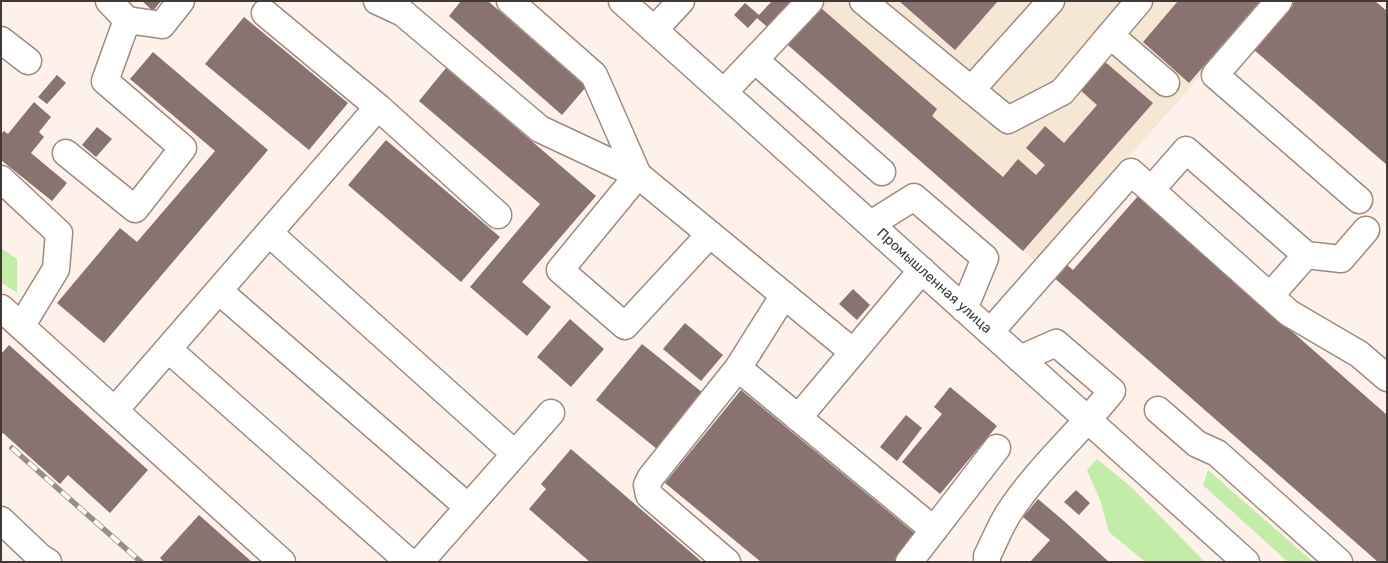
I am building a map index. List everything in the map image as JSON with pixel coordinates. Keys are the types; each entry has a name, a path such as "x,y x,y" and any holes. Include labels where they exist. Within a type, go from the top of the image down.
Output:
{"street":[{"path":"109,1 127,20 162,25 181,1"},
{"path":"377,1 405,7 540,129 638,175 853,352"},
{"path":"510,1 594,75 638,175"},
{"name":"Промышленная улица","path":"622,1 1246,562"},
{"path":"654,30 681,1"},
{"path":"724,92 810,1"},
{"path":"864,1 1008,120 1062,92 1140,1"},
{"path":"971,90 1051,1"},
{"path":"1280,1 1215,75 1359,200"},
{"path":"265,13 378,106 498,215"},
{"path":"66,153 135,209 183,148 105,81 127,20"},
{"path":"1110,36 1166,83"},
{"path":"1,40 28,61"},
{"path":"755,60 882,172"},
{"path":"116,410 378,106"},
{"path":"1152,190 1186,150 1306,255 1341,259 1366,230"},
{"path":"990,332 1131,172 1289,313 1359,354 1387,378"},
{"path":"638,175 560,270 625,326 710,234"},
{"path":"1,179 59,233 56,269 22,325"},
{"path":"871,224 914,196 985,258 964,308"},
{"path":"269,233 515,454"},
{"path":"1270,296 1306,255"},
{"path":"798,418 922,270"},
{"path":"219,291 468,507"},
{"path":"727,562 649,495 647,485 651,477 738,368 784,296"},
{"path":"1,308 282,562"},
{"path":"987,562 987,556 1008,515 1042,470 1112,391 1056,343 1020,359"},
{"path":"168,349 409,562"},
{"path":"738,368 934,530"},
{"path":"1158,410 1197,444 1216,453 1339,562"},
{"path":"420,562 551,413"},
{"path":"909,562 998,448"},
{"path":"1,520 40,557 48,562"}],"shaded area":[{"path":"772,1 1261,1 1183,96 1035,261 757,18"}],"green space":[{"path":"1,248 17,259 17,293 1,282"},
{"path":"1097,459 1130,486 1205,562 1145,562 1109,532 1100,500 1087,470"},
{"path":"1208,470 1313,562 1288,562 1203,485"}],"building":[{"path":"142,1 161,1 153,11"},
{"path":"461,1 488,1 586,87 562,115 449,16"},
{"path":"772,1 793,1 812,18 821,8 937,109 932,116 1003,177 1018,159 1036,175 1045,165 1026,148 1045,126 1064,143 1097,105 1079,89 1104,61 1153,103 1023,251 757,18 748,28 734,15 745,3 759,15"},
{"path":"899,1 998,1 955,50"},
{"path":"1178,1 1260,1 1189,83 1143,42"},
{"path":"1295,1 1375,1 1387,11 1387,165 1253,49"},
{"path":"244,17 348,103 309,150 205,64"},
{"path":"153,52 268,150 104,343 57,303 120,228 137,242 215,151 130,79"},
{"path":"446,68 596,196 522,282 551,307 527,336 470,287 540,204 419,101"},
{"path":"57,75 66,83 47,104 38,97"},
{"path":"34,102 51,117 39,132 44,137 31,153 67,183 52,201 1,160 1,134 4,131 8,134"},
{"path":"97,127 112,139 96,157 82,145"},
{"path":"386,140 500,237 461,282 348,185"},
{"path":"1138,196 1387,415 1387,562 1378,562 1035,261 1047,248 1073,270"},
{"path":"853,289 870,305 857,320 839,304"},
{"path":"570,319 604,349 571,387 537,357"},
{"path":"685,323 723,355 701,381 663,349"},
{"path":"642,344 703,393 657,449 596,400"},
{"path":"9,345 148,470 110,513 68,475 60,484 3,433 1,435 1,354"},
{"path":"950,387 997,426 940,494 902,462 942,414 934,407"},
{"path":"741,390 918,536 897,562 761,562 665,483"},
{"path":"906,415 922,428 897,461 880,447"},
{"path":"571,449 702,562 590,562 529,509 546,489 541,484"},
{"path":"1076,490 1090,503 1079,515 1064,502"},
{"path":"1038,499 1109,562 1030,562 1050,540 1023,517"},
{"path":"199,515 252,562 164,562 160,558"}],"railway":[{"path":"12,448 141,562"}]}
